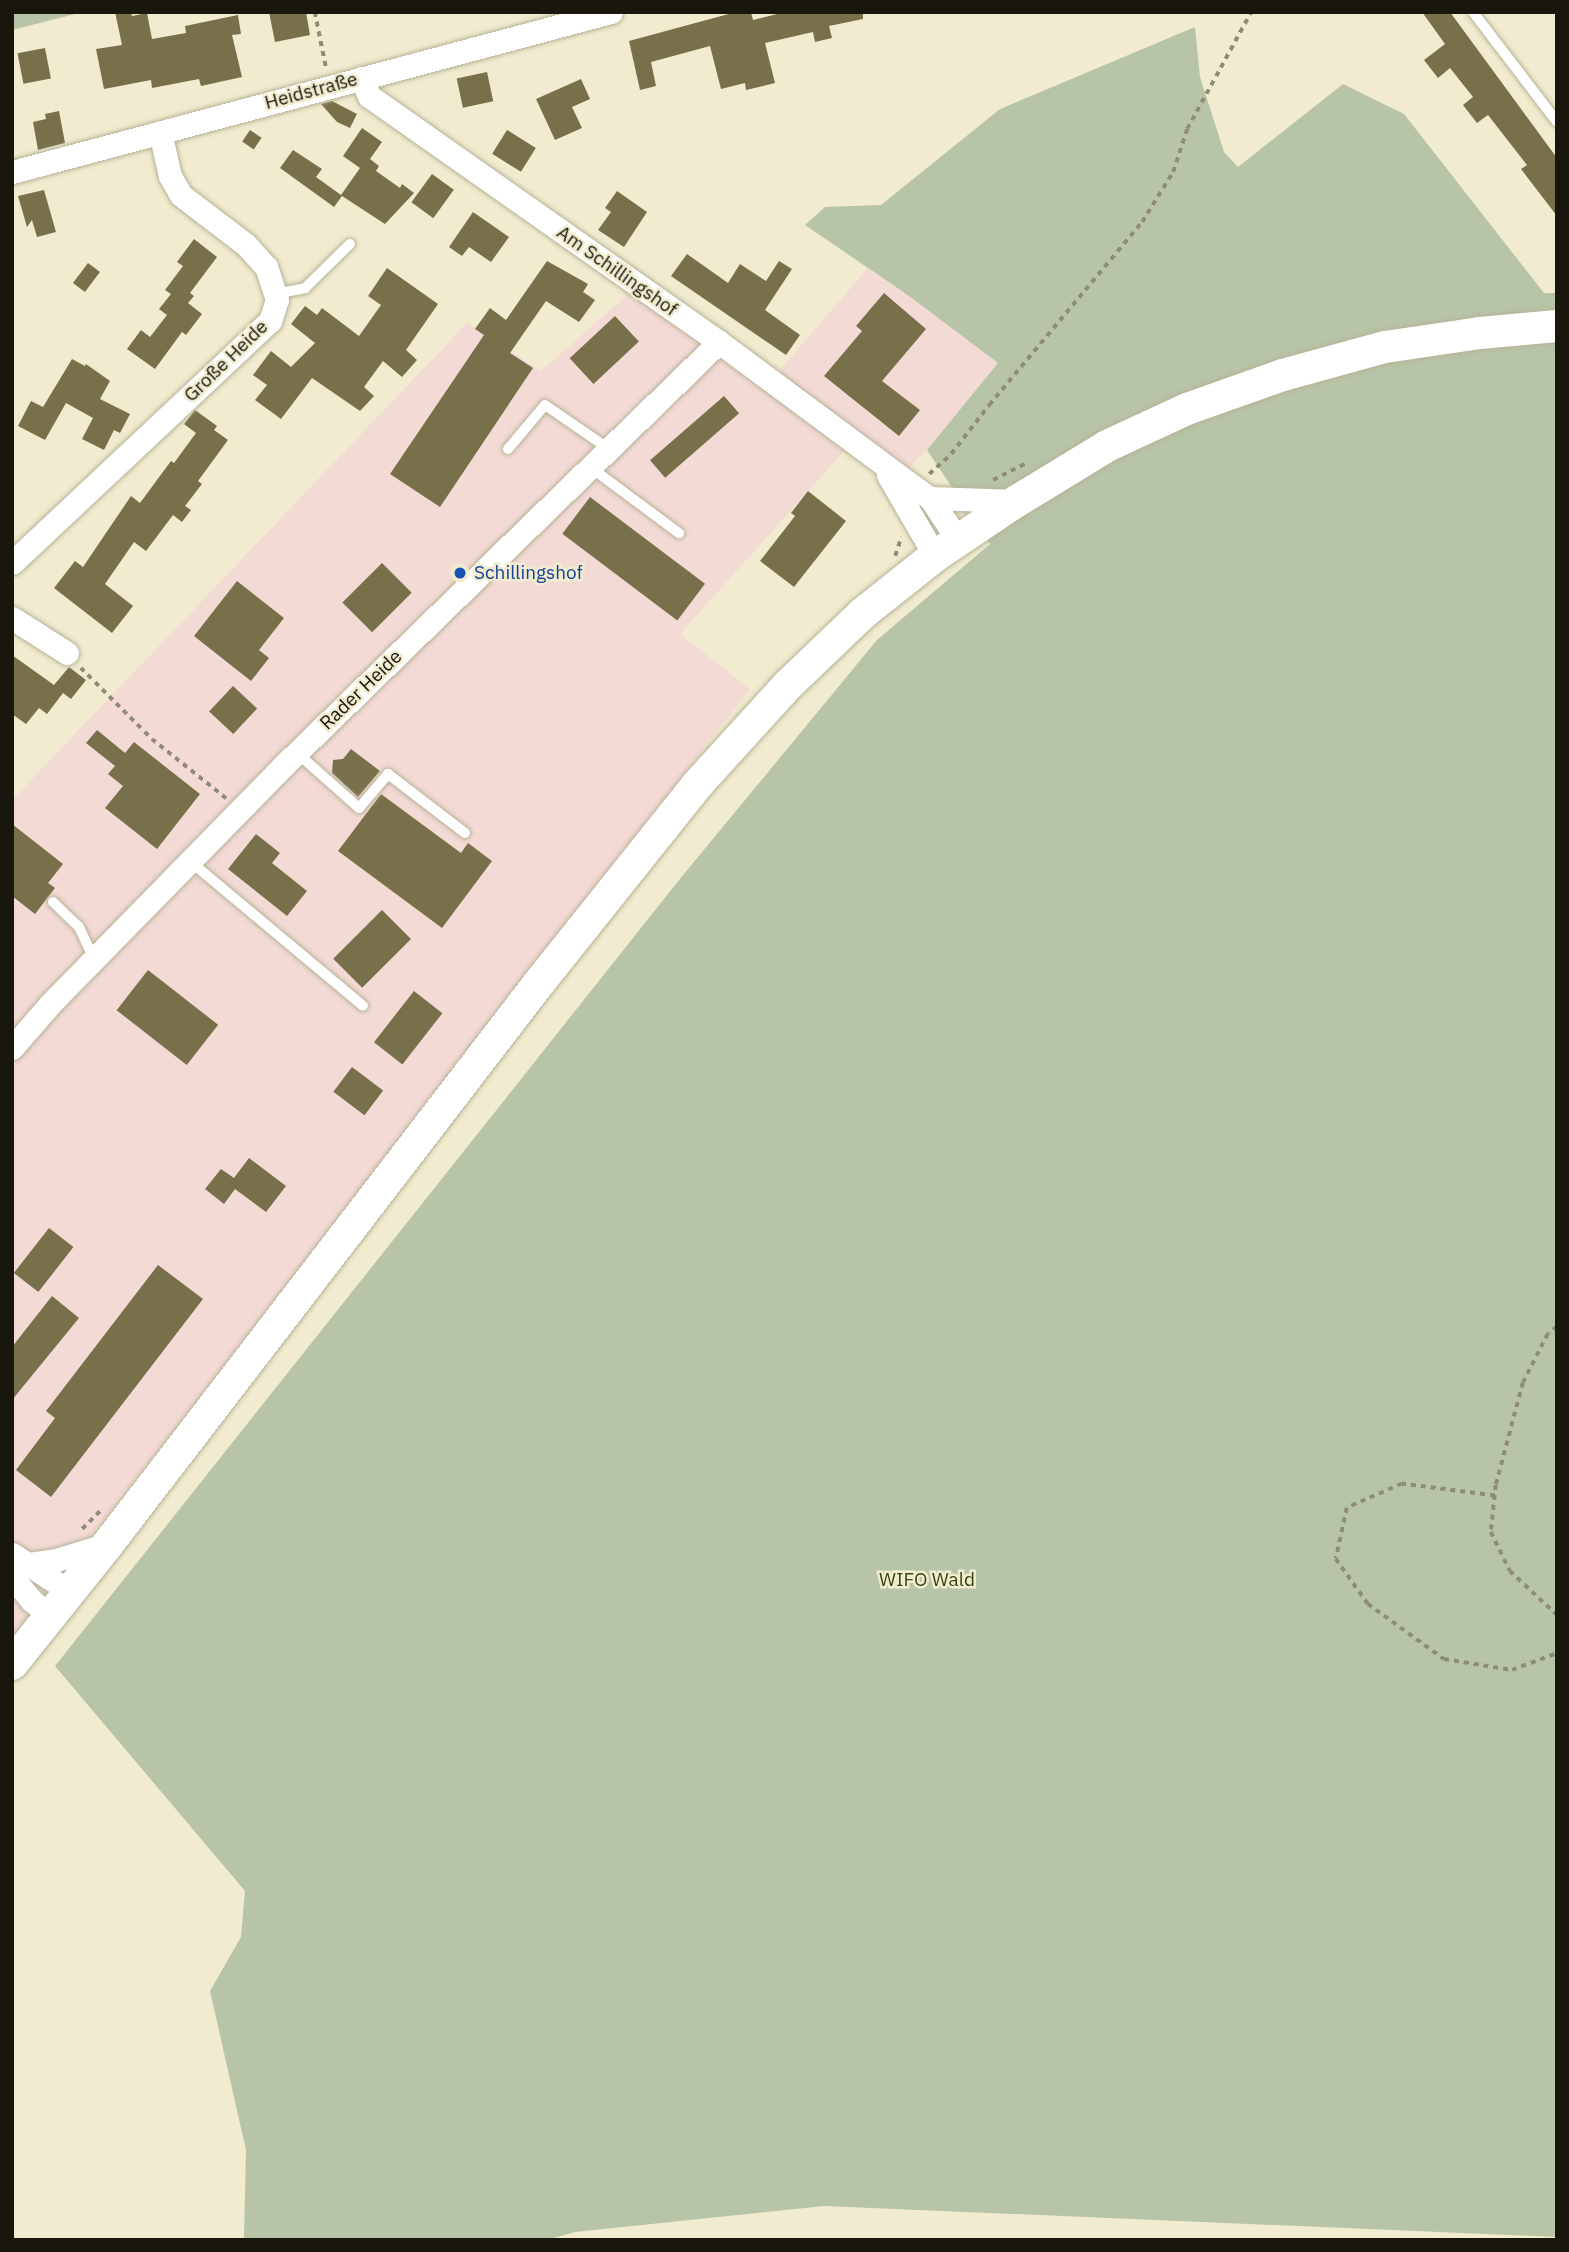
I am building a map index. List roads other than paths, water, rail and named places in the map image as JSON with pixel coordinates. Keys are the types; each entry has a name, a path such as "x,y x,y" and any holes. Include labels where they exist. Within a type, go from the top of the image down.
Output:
{"main road":[{"path":"12,1664 108,1545 539,982 697,785 789,685 862,614 946,548 1017,501 1107,446 1187,409 1283,375 1385,347 1480,333 1557,326"}],"street":[{"name":"Heidstraße","path":"12,172 606,13"},
{"name":"Am Schillingshof","path":"361,78 369,96 719,342 930,498 946,548"},
{"name":"Große Heide","path":"12,563 270,321 277,300 267,267 245,244 181,195 170,177 160,132"},
{"name":"Rader Heide","path":"12,1048 94,959 297,753 719,342"},
{"name":"Am Schillingshof","path":"887,467 946,548"},
{"path":"930,498 1017,501"},
{"path":"12,618 67,653"},
{"path":"18,1565 56,1560 108,1545"},
{"path":"18,1565 71,1592"},
{"path":"18,1565 32,1601 51,1616"}],"lane":[{"path":"1473,12 1557,122"},
{"path":"275,294 305,288 350,243"},
{"path":"508,449 545,405 609,449"},
{"path":"590,467 679,533"},
{"path":"297,753 359,808 387,774 465,833"},
{"path":"191,862 363,1006"},
{"path":"53,902 79,927 94,959"}],"place":[{"name":"Schillingshof","path":"460,573"}],"park label":[{"name":"WIFO Wald","path":"927,1580"}]}
